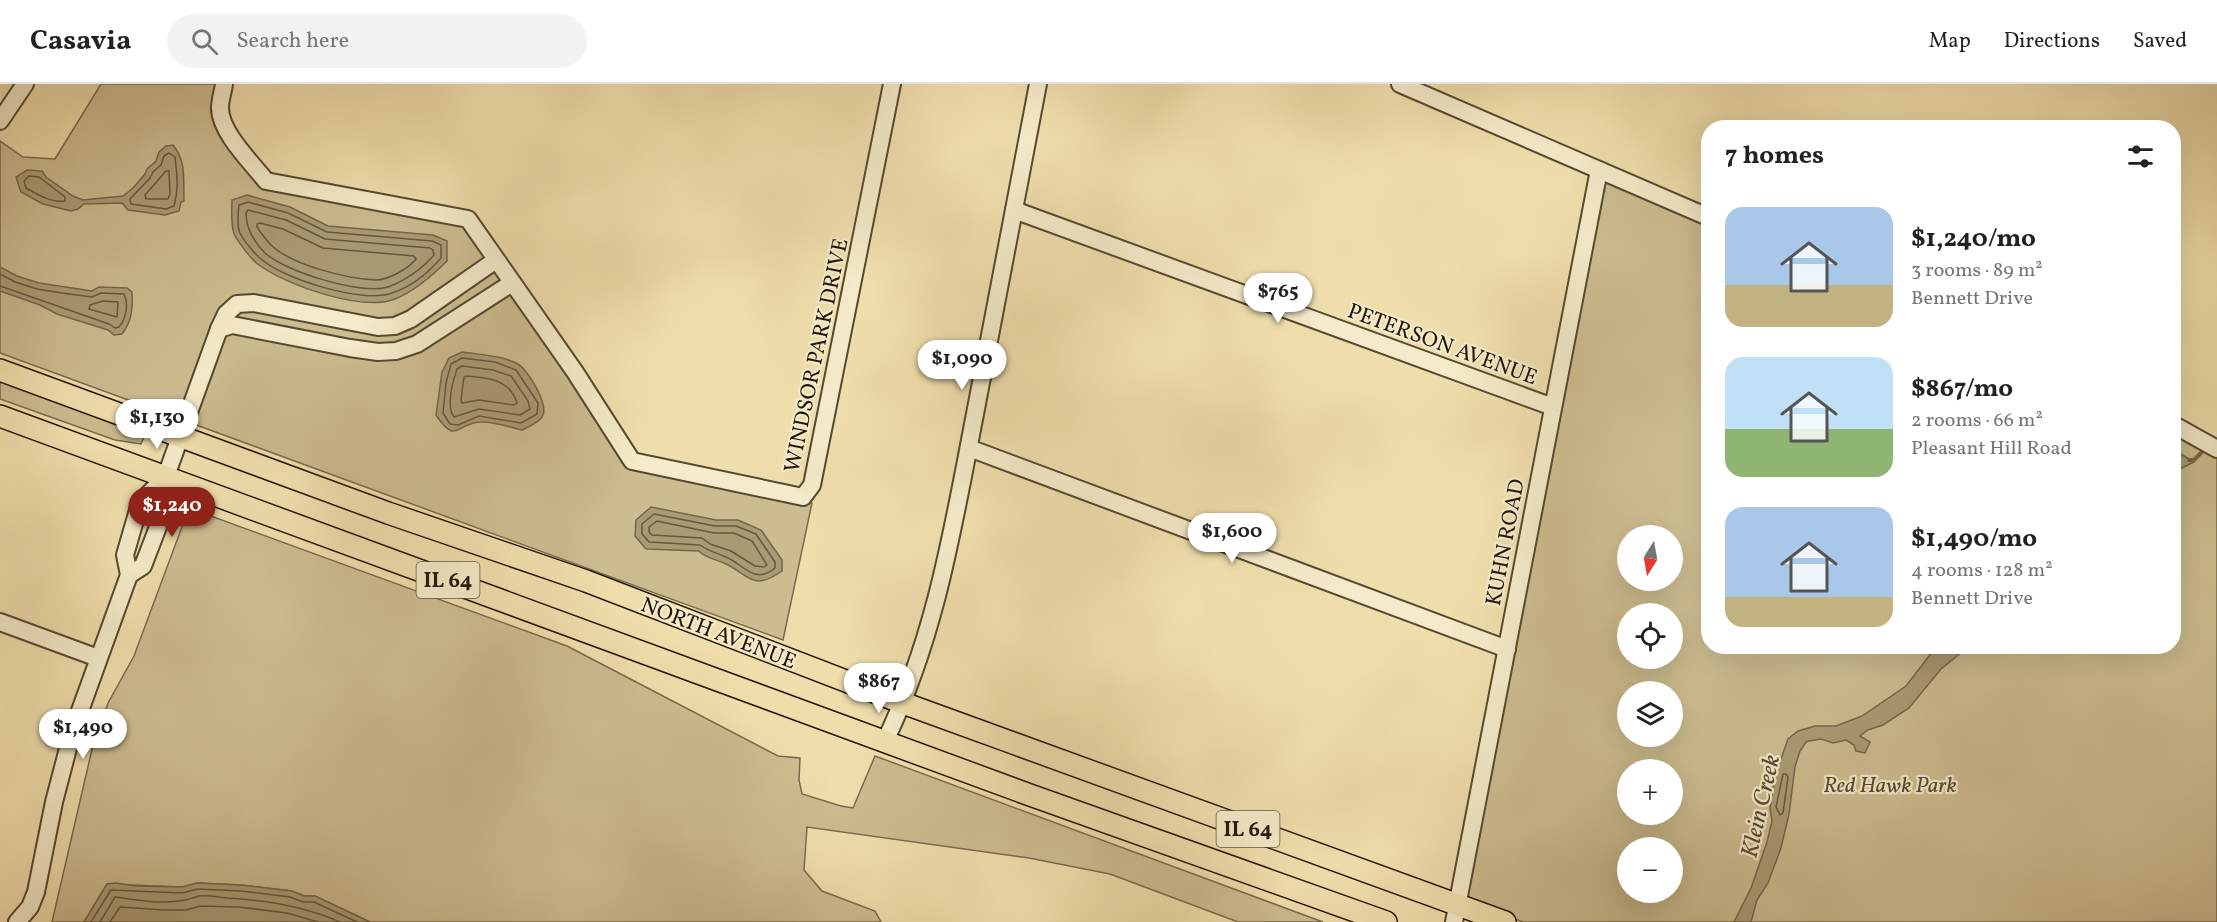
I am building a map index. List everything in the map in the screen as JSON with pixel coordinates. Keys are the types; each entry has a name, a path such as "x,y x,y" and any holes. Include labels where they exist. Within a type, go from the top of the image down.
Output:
{"main road":[{"name":"NORTH AVENUE","path":"0,370 370,506 586,581 1456,914 1505,922"},
{"name":"NORTH AVENUE","path":"0,416 1386,922"}],"street":[{"path":"0,121 25,84"},
{"name":"WINDSOR PARK DRIVE","path":"224,84 220,107 221,120 229,134 266,181 468,219 575,372 632,461 803,497 812,485 892,84"},
{"path":"885,741 903,703 920,655 946,566 1038,84"},
{"path":"1400,84 1701,214"},
{"name":"KUHN ROAD","path":"1456,914 1599,170"},
{"name":"PETERSON AVENUE","path":"1014,210 1553,407"},
{"path":"129,575 143,566 166,506 166,476 180,436 219,329 226,314 237,304 254,303 378,327 395,326 411,319 496,260"},
{"path":"219,329 232,325 378,352 396,351 417,344 512,283"},
{"path":"297,338 302,313"},
{"path":"2181,429 2217,449"},
{"path":"969,448 1507,649"},
{"path":"17,922 30,907 36,892 54,802 69,744 129,575 125,555 140,503 166,476"},
{"path":"0,622 98,658"}],"green space":[{"path":"101,84 216,84 212,106 260,183 465,223 631,466 812,503 783,640 0,353 0,141 23,157 55,159"},
{"name":"Red Hawk Park","path":"1598,168 1701,213 1701,654 2181,654 2181,430 2217,450 2217,922 1523,922 1462,900"},
{"path":"0,382 134,431 144,437 141,444 115,440 0,399"},
{"path":"189,508 567,646 778,756 800,758 799,780 802,794 853,808 875,756 1323,922 1238,922 1110,874 1029,858 807,827 804,870 822,891 875,911 881,922 370,922 315,896 241,885 197,883 183,887 107,884 84,922 52,922 93,745 108,703 134,656"}],"water":[{"path":"173,145 182,165 184,201 181,202 179,211 165,215 128,210 122,203 84,204 71,211 43,204 21,192 16,177 27,170 42,171 46,177 73,196 83,200 123,196 156,161 159,152 166,146"},
{"path":"247,195 290,207 328,226 433,235 447,241 447,261 409,292 395,299 381,302 345,299 305,288 259,265 249,256 235,236 232,223 232,200"},
{"path":"0,267 17,276 39,283 92,291 99,287 127,288 132,292 128,324 122,334 114,335 108,330 57,314 40,305 0,291"},
{"path":"462,352 505,359 518,364 541,397 544,412 542,417 533,425 522,430 485,422 472,423 457,431 448,429 436,415 442,372 449,358"},
{"path":"2181,454 2194,462 2181,468"},
{"path":"651,507 716,520 738,520 761,530 782,560 782,571 772,577 757,581 699,551 646,549 635,536 636,520"},
{"path":"1931,654 1959,654 1941,669 1909,708 1883,725 1868,730 1860,736 1870,742 1865,753 1856,751 1854,745 1846,740 1833,743 1821,739 1806,742 1800,751 1795,767 1789,814 1781,848 1768,883 1757,900 1751,922 1734,922 1751,888 1767,842 1772,821 1770,808 1775,776 1788,739 1798,731 1815,726 1836,726 1862,716 1906,686"},
{"path":"197,883 241,885 292,891 304,896 315,896 370,922 84,922 107,884 135,886 182,887"}],"waterway":[{"name":"Klein Creek","path":"2189,460 2194,460 2206,448"}]}
